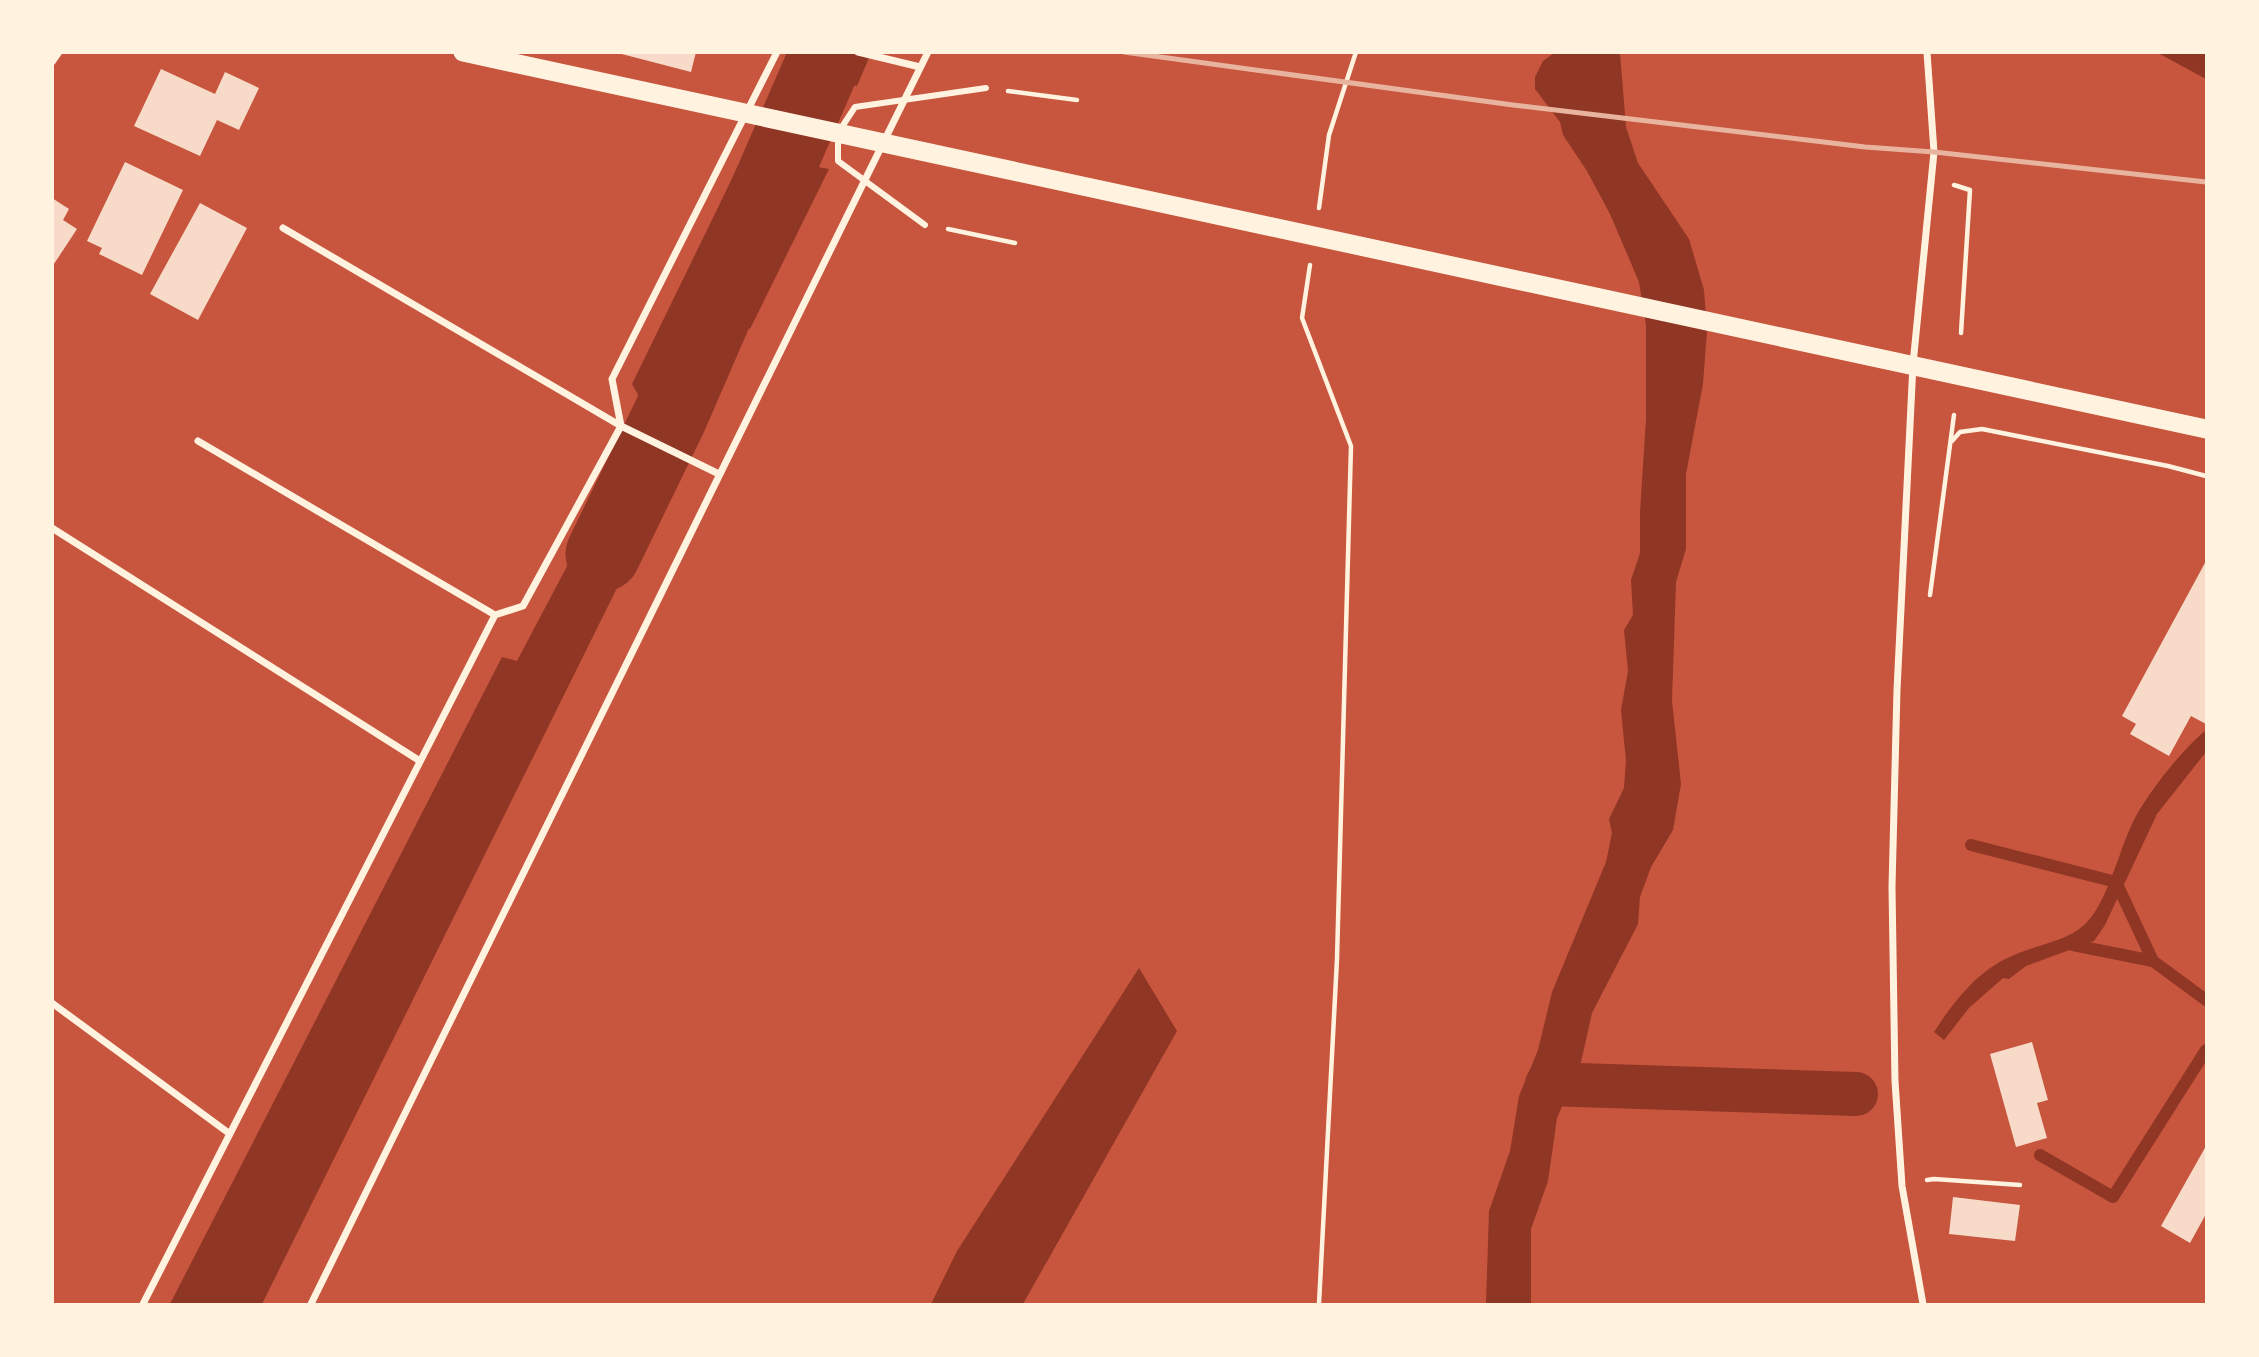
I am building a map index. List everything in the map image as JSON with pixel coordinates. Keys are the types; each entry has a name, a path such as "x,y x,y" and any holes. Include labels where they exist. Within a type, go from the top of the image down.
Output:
{"highway":[{"path":"463,52 2207,429"}],"street":[{"path":"52,62 59,52"},
{"path":"143,1304 495,615 523,606 621,426 612,379 777,52"},
{"path":"858,52 920,67"},
{"path":"311,1304 928,52"},
{"path":"1923,1304 1902,1186 1895,1068 1892,887 1898,676 1913,364 1934,152 1927,52"},
{"path":"925,225 838,161 838,133 855,107 986,88"},
{"path":"283,228 621,426 719,474"},
{"path":"198,441 495,615"},
{"path":"52,528 420,761"},
{"path":"52,1003 230,1134"}],"path":[{"path":"1318,214 1329,135 1356,52"},
{"path":"986,88 1077,100"},
{"path":"1930,176 1970,190 1961,333"},
{"path":"925,225 1015,243"},
{"path":"1312,253 1302,318 1351,446 1337,959 1319,1304"},
{"path":"1951,442 1960,432 1982,429 2207,476"},
{"path":"1902,1186 1934,1179 2020,1185"}],"shaded area":[{"path":"795,53 871,53 857,86 788,72"},
{"path":"1554,53 1620,53 1626,127 1638,163 1689,239 1704,290 1707,331 1703,384 1686,474 1686,549 1676,582 1672,701 1681,784 1673,830 1651,867 1640,897 1638,924 1592,1013 1581,1062 1557,1118 1548,1181 1531,1229 1531,1304 1486,1304 1489,1211 1510,1151 1519,1096 1538,1050 1552,992 1606,862 1612,833 1609,819 1624,788 1626,761 1621,710 1628,671 1624,630 1633,615 1631,580 1640,553 1646,419 1646,325 1639,282 1610,214 1587,171 1563,135 1560,122 1535,89 1535,77 1543,61"},
{"path":"2158,53 2206,53 2206,79"},
{"path":"744,154 829,169 750,329 744,323 689,433 649,414 632,384"},
{"path":"639,456 675,471 262,1304 170,1304 502,657 517,661 622,462"},
{"path":"2206,730 2206,752 2157,814 2105,925 2094,941 2026,966 2009,979 2003,978 1969,1008 1944,1040 1934,1032 1968,987 1979,977 2001,961 2067,936 2092,917 2136,816 2177,759"},
{"path":"1139,968 1177,1031 1023,1304 931,1304 957,1251"}],"building":[{"path":"614,52 696,52 691,72"},
{"path":"161,69 215,94 225,72 259,88 239,130 217,120 200,156 134,126"},
{"path":"125,162 183,190 142,275 99,254 102,248 87,241"},
{"path":"52,198 69,209 63,220 77,229 52,267"},
{"path":"200,203 247,228 198,320 150,294"},
{"path":"2206,561 2206,724 2191,716 2169,756 2130,734 2136,724 2122,716"},
{"path":"2032,1042 2048,1100 2037,1103 2047,1138 2016,1147 1990,1054"},
{"path":"2206,1146 2206,1214 2190,1243 2161,1226"},
{"path":"1953,1197 2020,1205 2015,1241 1949,1234"}],"waterway":[{"path":"603,554 670,416 828,52"},
{"path":"1971,845 2116,882"},
{"path":"2073,945 2153,961 2116,882 2119,877"},
{"path":"2153,961 2206,1000"},
{"path":"2040,1155 2113,1197 2206,1050"},
{"path":"1547,1084 1856,1094"}],"railway":[{"path":"1124,52 1513,105 1865,147 2206,182"}]}
